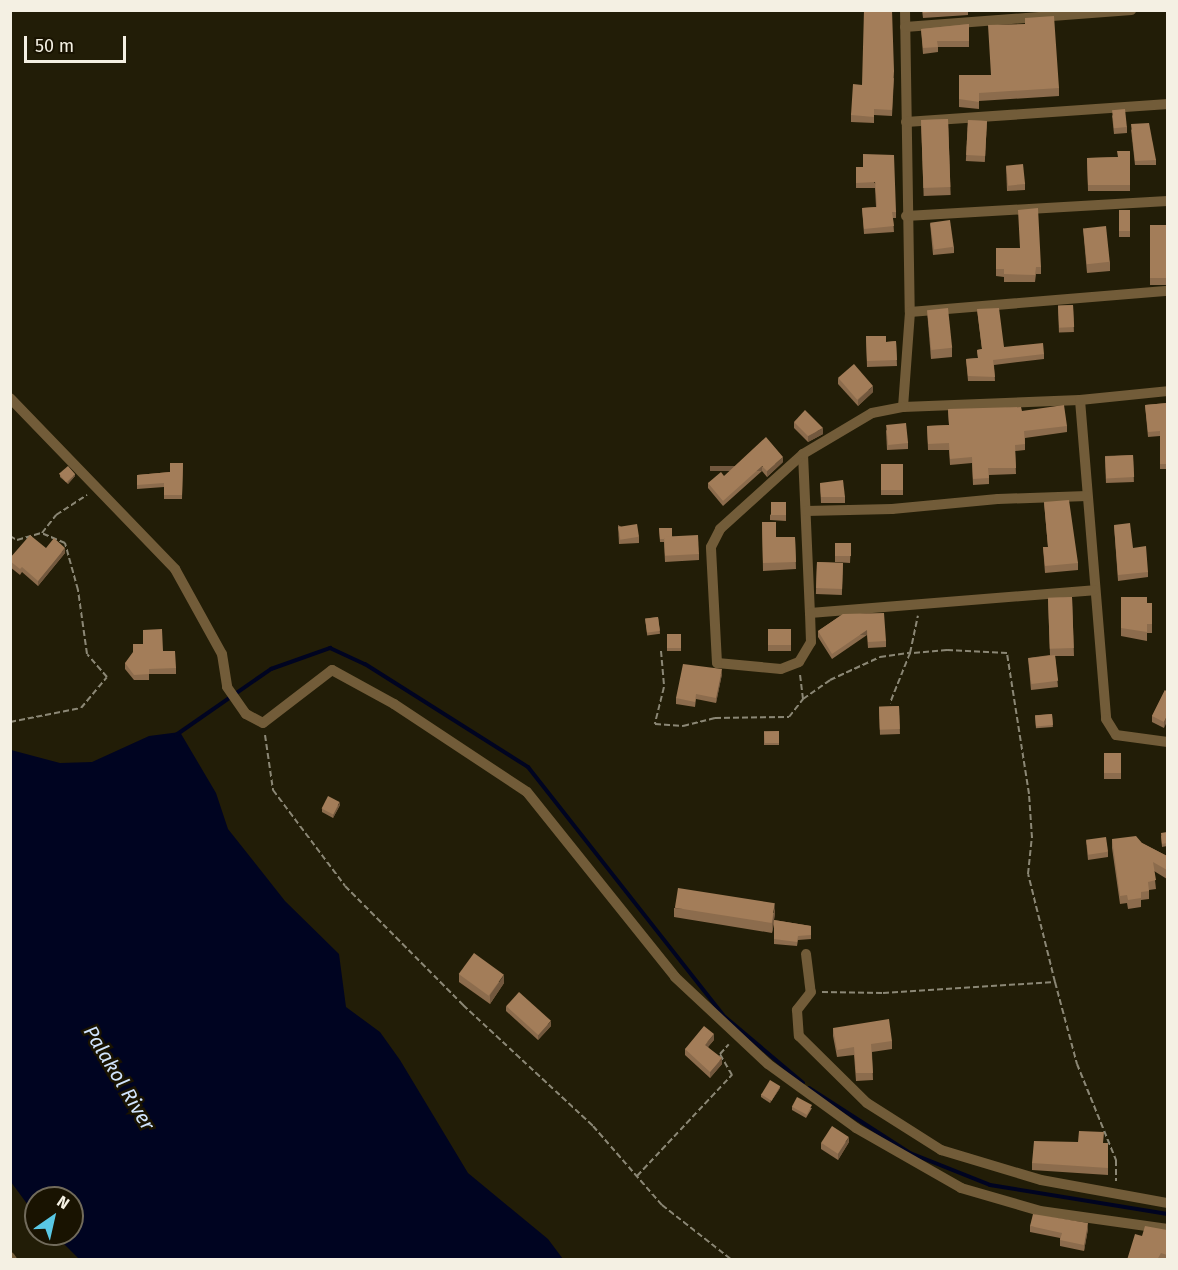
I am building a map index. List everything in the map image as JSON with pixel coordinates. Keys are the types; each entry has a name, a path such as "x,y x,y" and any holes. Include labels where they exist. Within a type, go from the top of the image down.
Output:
{"street":[{"path":"903,406 910,312 906,216 906,10"},
{"path":"905,27 1131,10"},
{"path":"906,122 1167,104"},
{"path":"906,216 1167,201"},
{"path":"910,312 1167,291"},
{"path":"803,454 811,642 799,662 781,669 717,663 711,547 720,529 803,454 872,413 903,406 1080,400 1167,391"},
{"path":"10,398 99,486 175,569 222,654 227,687 246,714 263,723 332,670 404,710 527,792 675,977 768,1064 856,1128 961,1188 1040,1211 1167,1230"},
{"path":"1080,400 1106,719 1116,735 1167,742"},
{"path":"806,511 891,509 998,499 1087,495"},
{"path":"810,613 919,607 1094,590"},
{"path":"806,954 811,992 797,1010 800,1036 867,1103 941,1150 1041,1180 1167,1203"}],"path":[{"path":"10,536 18,540 42,533 56,515 99,486"},
{"path":"10,722 81,708 106,677 87,654 78,590 65,543 42,533"},
{"path":"890,703 910,653 919,607"},
{"path":"662,651 664,687 655,724 683,726 715,718 789,717 803,699 830,680 880,657 947,650 1006,653 1029,794 1032,838 1028,874 1077,1064 1116,1160 1116,1193"},
{"path":"799,662 803,699"},
{"path":"263,723 273,790 345,886 463,1005 593,1126 662,1205 732,1260"},
{"path":"811,992 883,993 1055,982"},
{"path":"637,1176 732,1075 720,1053 737,1035"}],"water":[{"name":"Palakol River","path":"180,732 216,793 228,829 285,901 339,954 346,1007 380,1032 400,1060 468,1173 548,1239 563,1259 79,1259 66,1246 84,1246 84,1186 24,1186 24,1200 11,1182 11,750 60,763 92,762 149,736"}],"building":[{"path":"864,10 892,10 894,71 892,110 874,109 874,117 851,115 853,84 862,85"},
{"path":"923,10 954,10 923,13"},
{"path":"1054,16 1059,88 979,93 979,102 959,99 959,75 991,75 988,25 1025,24 1025,18"},
{"path":"969,24 969,41 937,41 938,47 923,48 921,29"},
{"path":"1125,109 1127,127 1114,128 1112,110"},
{"path":"948,119 950,187 923,188 921,120"},
{"path":"968,120 987,121 985,156 966,155"},
{"path":"1149,123 1156,160 1135,161 1131,124"},
{"path":"1117,151 1130,151 1130,185 1088,185 1087,158 1118,157"},
{"path":"863,154 894,155 896,212 892,212 894,226 864,229 862,208 877,207 875,182 856,183 856,167 863,167"},
{"path":"1023,164 1025,184 1008,186 1006,166"},
{"path":"1038,208 1041,267 1036,267 1035,275 1004,274 1004,269 996,269 996,248 1020,248 1018,210"},
{"path":"1119,210 1130,210 1130,231 1119,231"},
{"path":"950,220 954,247 934,250 930,223"},
{"path":"1150,225 1167,225 1167,278 1150,278"},
{"path":"1106,226 1110,262 1087,264 1083,228"},
{"path":"1073,305 1074,327 1059,328 1058,306"},
{"path":"948,308 952,348 931,350 927,310"},
{"path":"999,308 1004,347 1043,343 1044,354 993,360 995,377 968,376 966,359 978,358 977,350 982,349 977,309"},
{"path":"866,336 886,336 886,342 896,341 897,360 867,361"},
{"path":"854,364 873,386 857,400 838,378"},
{"path":"1167,403 1167,464 1160,464 1160,431 1148,432 1145,405"},
{"path":"1064,405 1067,426 1024,431 1025,444 1015,445 1016,468 988,468 989,478 973,479 972,457 950,459 949,443 928,444 927,426 949,425 948,409 1021,407 1022,411"},
{"path":"805,410 823,428 808,436 794,422"},
{"path":"906,423 908,443 888,445 886,425"},
{"path":"766,437 783,457 767,471 762,466 723,501 708,483 721,472 724,476"},
{"path":"1133,455 1134,477 1106,478 1105,456"},
{"path":"170,463 183,463 182,495 164,495 164,483 137,485 137,475 170,472"},
{"path":"881,464 903,464 903,490 881,490"},
{"path":"68,466 75,474 66,482 59,474"},
{"path":"843,480 845,497 821,497 820,483"},
{"path":"1069,500 1078,563 1045,566 1043,547 1048,547 1044,502"},
{"path":"771,502 786,502 786,515 771,515"},
{"path":"762,522 776,522 776,537 795,537 796,562 763,563"},
{"path":"1130,523 1133,548 1146,546 1148,572 1118,575 1114,525"},
{"path":"637,524 639,537 620,540 618,527"},
{"path":"659,528 672,528 672,537 660,539"},
{"path":"30,535 46,548 54,538 65,548 38,581 22,567 20,569 10,561 10,558"},
{"path":"698,535 699,554 665,556 664,537"},
{"path":"835,543 851,543 851,556 835,556"},
{"path":"817,562 843,563 842,589 816,588"},
{"path":"1072,597 1074,648 1050,649 1048,598"},
{"path":"1121,597 1147,597 1147,603 1152,603 1152,624 1147,624 1147,632 1121,628"},
{"path":"884,613 886,641 868,642 867,630 832,654 818,631 843,614"},
{"path":"658,617 660,631 647,633 645,619"},
{"path":"162,629 163,651 175,651 176,668 149,669 149,674 134,675 125,663 133,652 133,644 143,644 143,630"},
{"path":"768,629 791,629 791,645 768,645"},
{"path":"667,634 681,634 681,648 667,648"},
{"path":"1055,655 1058,681 1031,684 1028,658"},
{"path":"683,664 722,669 716,698 696,694 695,702 676,698"},
{"path":"1165,690 1167,692 1167,716 1164,722 1152,716"},
{"path":"899,706 900,729 880,730 879,707"},
{"path":"1052,714 1053,725 1036,726 1035,715"},
{"path":"779,731 779,743 765,743 764,732"},
{"path":"1104,753 1121,753 1121,773 1104,773"},
{"path":"328,796 340,802 333,814 322,808"},
{"path":"1167,832 1167,843 1162,844 1161,833"},
{"path":"1136,836 1142,843 1167,856 1167,870 1153,862 1156,880 1148,882 1149,891 1141,892 1141,898 1128,900 1127,895 1120,896 1112,839"},
{"path":"1106,837 1108,852 1088,855 1086,840"},
{"path":"678,888 775,903 772,923 675,908"},
{"path":"774,920 811,926 811,935 798,936 797,942 774,939"},
{"path":"474,953 504,975 489,996 459,974"},
{"path":"519,992 551,1021 538,1035 506,1006"},
{"path":"889,1019 892,1041 871,1044 873,1073 856,1073 854,1047 837,1050 833,1028"},
{"path":"704,1026 714,1034 705,1045 722,1058 710,1072 685,1049"},
{"path":"770,1080 780,1086 772,1101 761,1095"},
{"path":"797,1097 812,1105 807,1115 792,1107"},
{"path":"832,1126 849,1137 838,1154 821,1143"},
{"path":"1079,1131 1104,1132 1103,1143 1108,1143 1108,1168 1032,1163 1034,1141 1078,1142"},
{"path":"1033,1214 1088,1223 1084,1245 1060,1240 1062,1233 1030,1226"},
{"path":"1145,1226 1167,1230 1167,1255 1161,1253 1157,1260 1127,1260 1135,1234 1142,1236"}],"waterway":[{"path":"176,735 271,669 330,648 365,664 528,767 725,1017 803,1083"},
{"path":"809,1088 910,1153 990,1185 1168,1214"}]}
